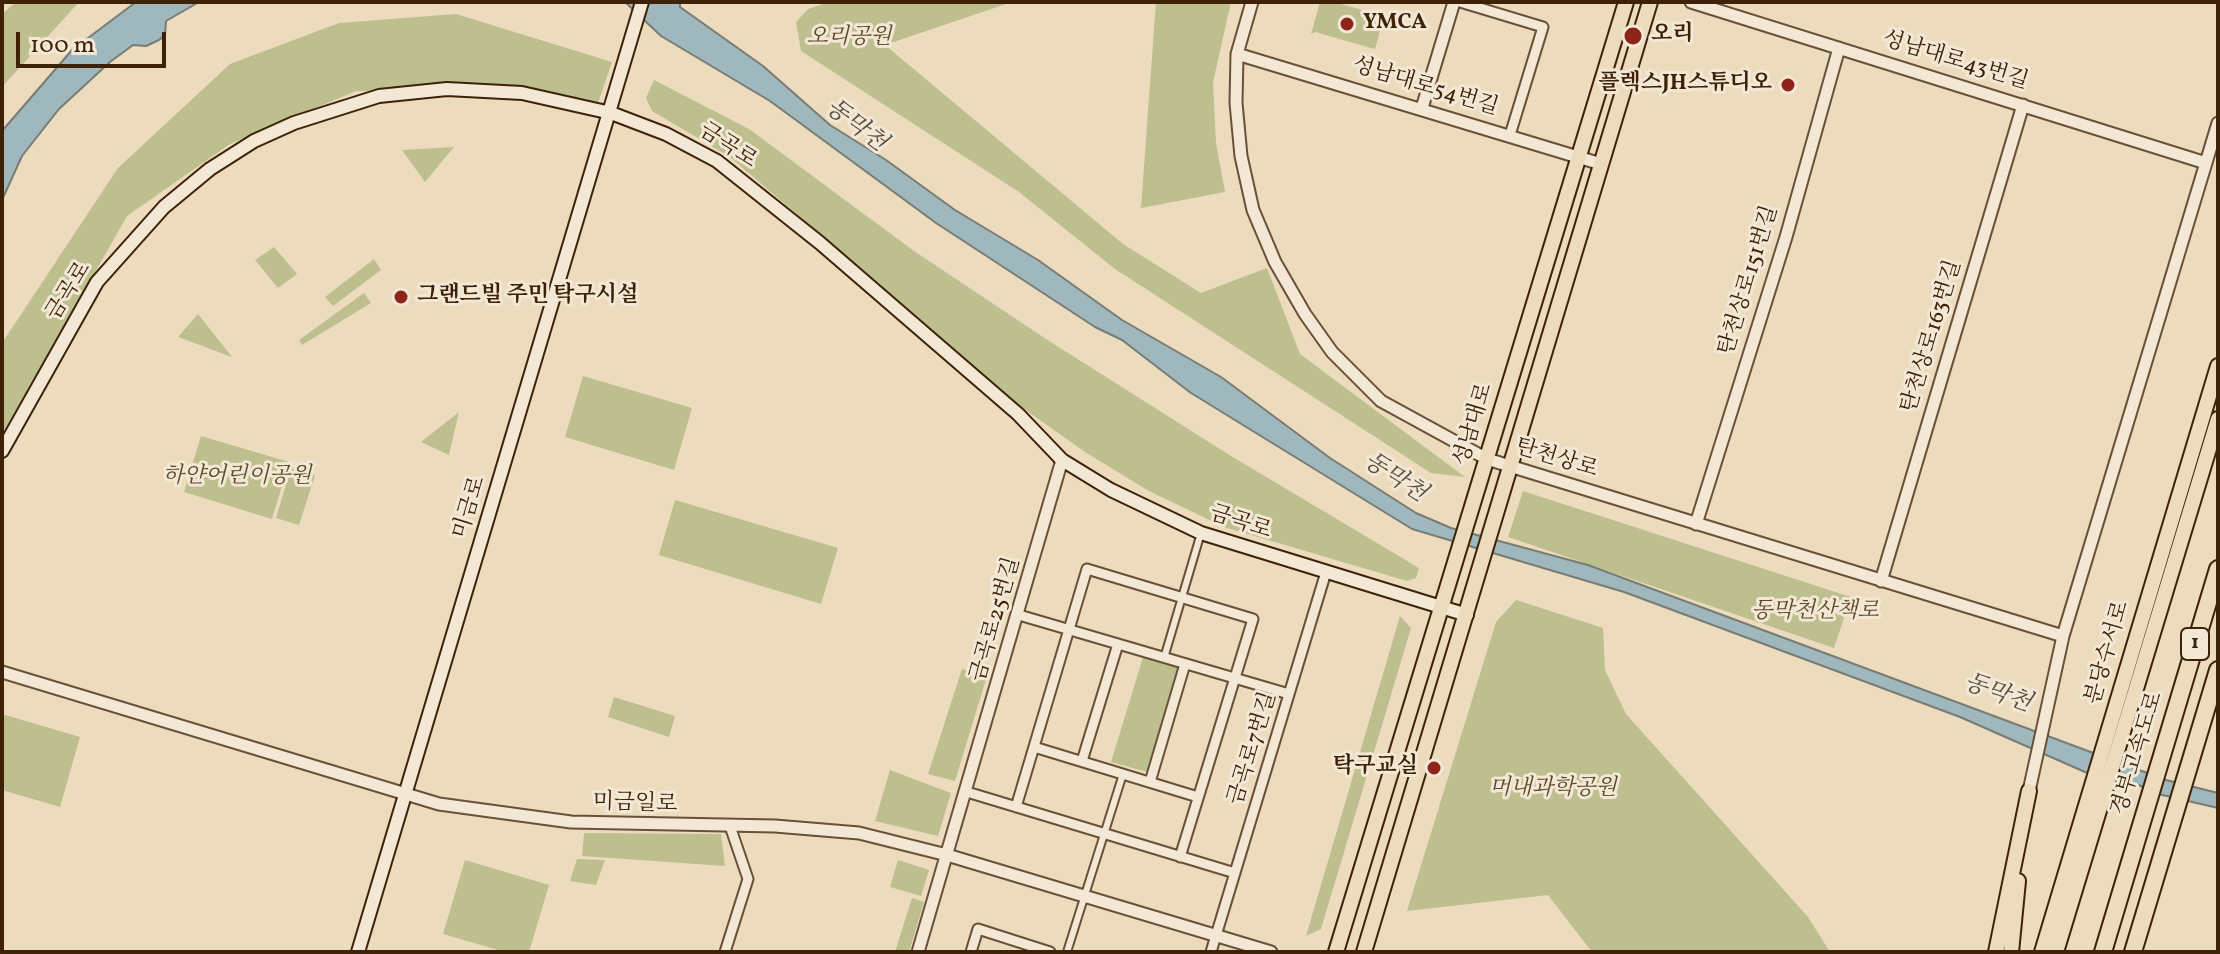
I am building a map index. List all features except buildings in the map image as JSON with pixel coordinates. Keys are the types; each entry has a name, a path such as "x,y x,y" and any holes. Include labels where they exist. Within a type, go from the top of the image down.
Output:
{"highway":[{"name":"경부고속도로","path":"2103,952 2218,569"},
{"name":"1","path":"2133,952 2218,670"}],"main road":[{"name":"미금로","path":"358,952 642,2"},
{"name":"성남대로","path":"1336,952 1626,2"},
{"name":"성남대로","path":"1364,952 1650,2"},
{"name":"금곡로","path":"2,451 97,282 164,207 210,169 254,141 335,108 379,96 447,89 522,93 611,113 666,134 727,168 820,243 1018,414 1062,460 1132,502 1201,533 1467,615"},
{"name":"분당수서로","path":"2125,703 2218,366"},
{"name":"분당수서로","path":"2056,952 2088,825 2125,703 2218,419"},
{"path":"1996,952 2029,791"},
{"name":"분당수서로","path":"2042,952 2088,825"},
{"path":"2011,952 2022,834"}],"street":[{"name":"탄천상로","path":"1252,2 1237,54 1239,140 1250,200 1275,262 1305,314 1332,352 1381,401 1487,459 1510,467 2063,636"},
{"path":"1422,108 1457,2 1543,27 1510,135"},
{"name":"성남대로43번길","path":"1691,2 2206,163"},
{"name":"탄천상로151번길","path":"1696,524 1786,237 1839,48"},
{"name":"성남대로54번길","path":"1237,54 1601,164"},
{"name":"탄천상로163번길","path":"1881,581 2023,105"},
{"name":"분당수서로","path":"2029,791 2063,636 2218,123"},
{"name":"금곡로25번길","path":"918,952 1062,460"},
{"path":"1164,658 1201,533"},
{"path":"1016,807 1087,569 1253,619 1180,857"},
{"name":"금곡로7번길","path":"1211,952 1326,572"},
{"path":"1019,615 1289,694"},
{"path":"1082,761 1118,644"},
{"path":"1150,782 1185,664"},
{"name":"미금일로","path":"2,672 406,795 465,809 543,820 859,833 947,855 1271,952"},
{"path":"1034,747 1198,797"},
{"path":"1067,952 1107,834 1123,774"},
{"path":"967,792 1235,873"},
{"path":"725,952 748,879 730,826"},
{"path":"971,952 978,929 1050,952"}],"green space":[{"path":"16,2 79,2 2,87 2,14"},
{"name":"오리공원","path":"829,2 1012,2 885,45 1123,244 1201,293 1267,268 1300,354 1465,477 1431,473 1115,269 1019,192 801,51 796,22 808,9"},
{"path":"1156,2 1231,2 1213,82 1216,143 1225,192 1141,208"},
{"name":"YMCA","path":"1320,2 1334,2 1384,16 1375,49 1315,32 1311,34"},
{"path":"456,14 612,62 596,109 461,90 356,91 230,144 127,216 2,436 2,343 118,168 230,64 339,23"},
{"path":"654,80 749,129 914,251 1046,339 1231,456 1419,568 1416,578 1407,581 1224,527 1149,491 1085,452 1020,406 730,157 652,111 646,98"},
{"path":"454,147 425,182 402,150"},
{"path":"274,247 297,274 278,288 255,260"},
{"path":"374,259 381,270 333,306 325,297"},
{"path":"364,293 371,303 302,345 299,340"},
{"path":"198,314 232,357 178,337"},
{"path":"583,376 692,408 674,470 565,437"},
{"path":"459,412 449,455 421,442"},
{"name":"하얀어린이공원","path":"201,436 289,462 272,519 184,492"},
{"path":"291,468 315,475 299,525 276,518"},
{"name":"동막천산책로","path":"1523,491 1851,597 1834,648 1508,537"},
{"path":"675,500 838,548 821,604 659,555"},
{"name":"머내과학공원","path":"1516,600 1603,628 1605,670 1626,714 1808,917 1830,952 1592,952 1548,895 1407,911 1496,622"},
{"path":"1400,616 1411,628 1321,929 1306,936"},
{"path":"1144,654 1183,666 1151,773 1111,762"},
{"path":"962,669 987,676 955,781 928,774"},
{"path":"614,697 675,716 669,737 608,717"},
{"path":"2,714 80,737 60,807 2,790"},
{"path":"890,770 951,793 938,836 875,821"},
{"path":"584,833 721,834 725,866 582,856"},
{"path":"577,859 605,860 596,885 570,881"},
{"path":"465,860 549,885 529,952 505,952 443,934"},
{"path":"898,860 929,870 921,896 890,887"},
{"path":"912,898 924,902 909,952 895,952"}],"water":[{"path":"136,2 199,2 166,21 165,35 159,40 146,46 133,45 110,62 59,109 22,156 2,200 2,131 72,50"},
{"path":"625,2 680,2 680,7 763,66 830,125 886,160 955,210 1038,260 1122,320 1221,377 1330,458 1416,513 1451,528 1588,565 2166,780 2218,793 2218,808 2158,794 2132,782 2085,772 1960,717 1624,592 1412,529 1191,393 1122,340 1095,327 936,223 770,101 661,36"}],"place":[{"name":"YMCA","path":"1347,24"},
{"name":"오리","path":"1633,36"},
{"name":"플렉스JH스튜디오","path":"1788,85"},
{"name":"그랜드빌 주민 탁구시설","path":"401,297"},
{"name":"탁구교실","path":"1434,768"}],"water label":[{"name":"동막천","path":"855,127"},
{"name":"동막천","path":"1394,479"},
{"name":"동막천","path":"1997,695"}]}
